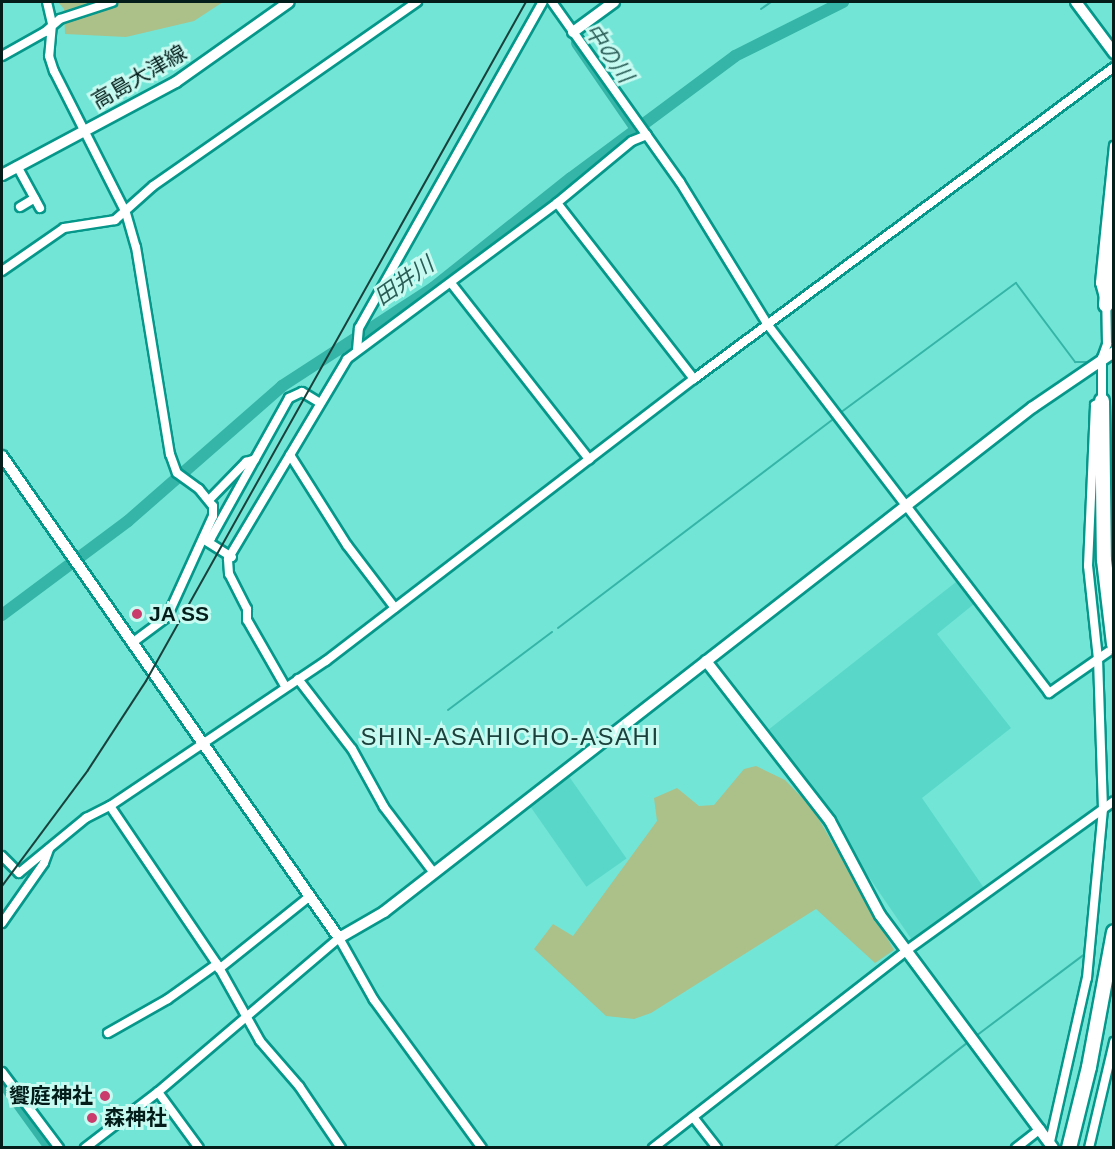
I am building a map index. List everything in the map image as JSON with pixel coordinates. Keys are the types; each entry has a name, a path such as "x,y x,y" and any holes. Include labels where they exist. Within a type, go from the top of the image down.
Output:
{"highway":[{"path":"1106,304 1113,209"},
{"path":"1102,401 1104,561 1111,648"},
{"path":"1069,1148 1089,1067 1113,932"}],"street":[{"path":"47,2 52,24 49,56 126,213 136,247 165,433 178,474 210,499 213,516 167,617 132,643"},
{"path":"2,56 45,32 52,24 112,2"},
{"name":"高島大津線","path":"2,175 176,82 289,2"},
{"path":"2,271 64,228 95,226 126,213 153,186 417,2"},
{"path":"357,348 358,333 543,2"},
{"path":"552,2 647,135 768,325 907,504 1049,693 1111,648"},
{"path":"573,32 615,2"},
{"path":"1076,2 1113,52"},
{"path":"2,856 19,873 86,818 110,806 298,679 395,608 694,379 1113,67"},
{"path":"285,686 247,620 247,609 230,574 228,559 232,556 320,403 357,348 451,283 557,203 632,141 647,135"},
{"path":"1050,1146 1087,978 1103,809 1098,659 1088,566 1095,405 1102,401 1102,358 1107,344 1106,304 1100,283 1113,146"},
{"path":"17,166 40,208"},
{"path":"20,207 35,198"},
{"path":"557,203 694,379"},
{"path":"451,283 589,459"},
{"path":"85,1148 158,1092 246,1014 339,938 384,912 907,504 1113,352"},
{"path":"203,539 211,538 289,398 302,392 320,403"},
{"path":"290,455 347,545 395,608"},
{"path":"2,456 72,562 204,743 339,938 374,1000 482,1148"},
{"path":"210,499 246,462 255,459"},
{"path":"203,539 232,556"},
{"path":"705,661 830,821 880,915 1050,1146"},
{"path":"298,679 347,741 384,807 435,873"},
{"path":"653,1148 906,951 1113,801"},
{"path":"110,806 218,966 260,1041 299,1086 341,1148"},
{"path":"2,922 44,863 50,846"},
{"path":"108,1033 168,999 218,966 310,896"},
{"path":"1089,1148 1104,1091 1113,1042"},
{"path":"2,1072 59,1147"},
{"path":"1104,1091 1113,1084"},
{"path":"158,1092 199,1148"},
{"path":"693,1117 717,1148"},
{"path":"1016,1148 1040,1130"}],"shaded area":[{"path":"956,582 974,604 937,634 1011,728 922,798 984,888 912,940 768,730"},
{"path":"568,775 627,859 586,887 528,803"}],"green space":[{"path":"58,2 223,2 194,21 126,37 65,34 64,9"},
{"path":"756,766 785,780 813,809 894,950 875,963 816,909 651,1013 634,1019 606,1016 534,949 553,924 573,936 657,821 654,798 677,788 699,806 714,805 744,769"}],"waterway":[{"path":"761,9 771,2"},
{"name":"田井川","path":"2,615 128,521 282,386 433,288 571,178 735,56 843,2"},
{"name":"中の川","path":"577,43 636,129"},
{"path":"840,413 1016,283 1075,362 1086,362"},
{"path":"558,628 836,417"},
{"path":"448,710 552,632"},
{"path":"976,1036 1085,954"},
{"path":"833,1148 968,1042"},
{"path":"2,1081 49,1146"}],"railway":[{"path":"2,886 88,770 146,681 526,2"}],"place":[{"name":"JA SS","path":"137,614"},
{"name":"饗庭神社","path":"105,1096"},
{"name":"森神社","path":"92,1118"}],"district":[{"name":"SHIN-ASAHICHO-ASAHI","path":"510,737"}]}
